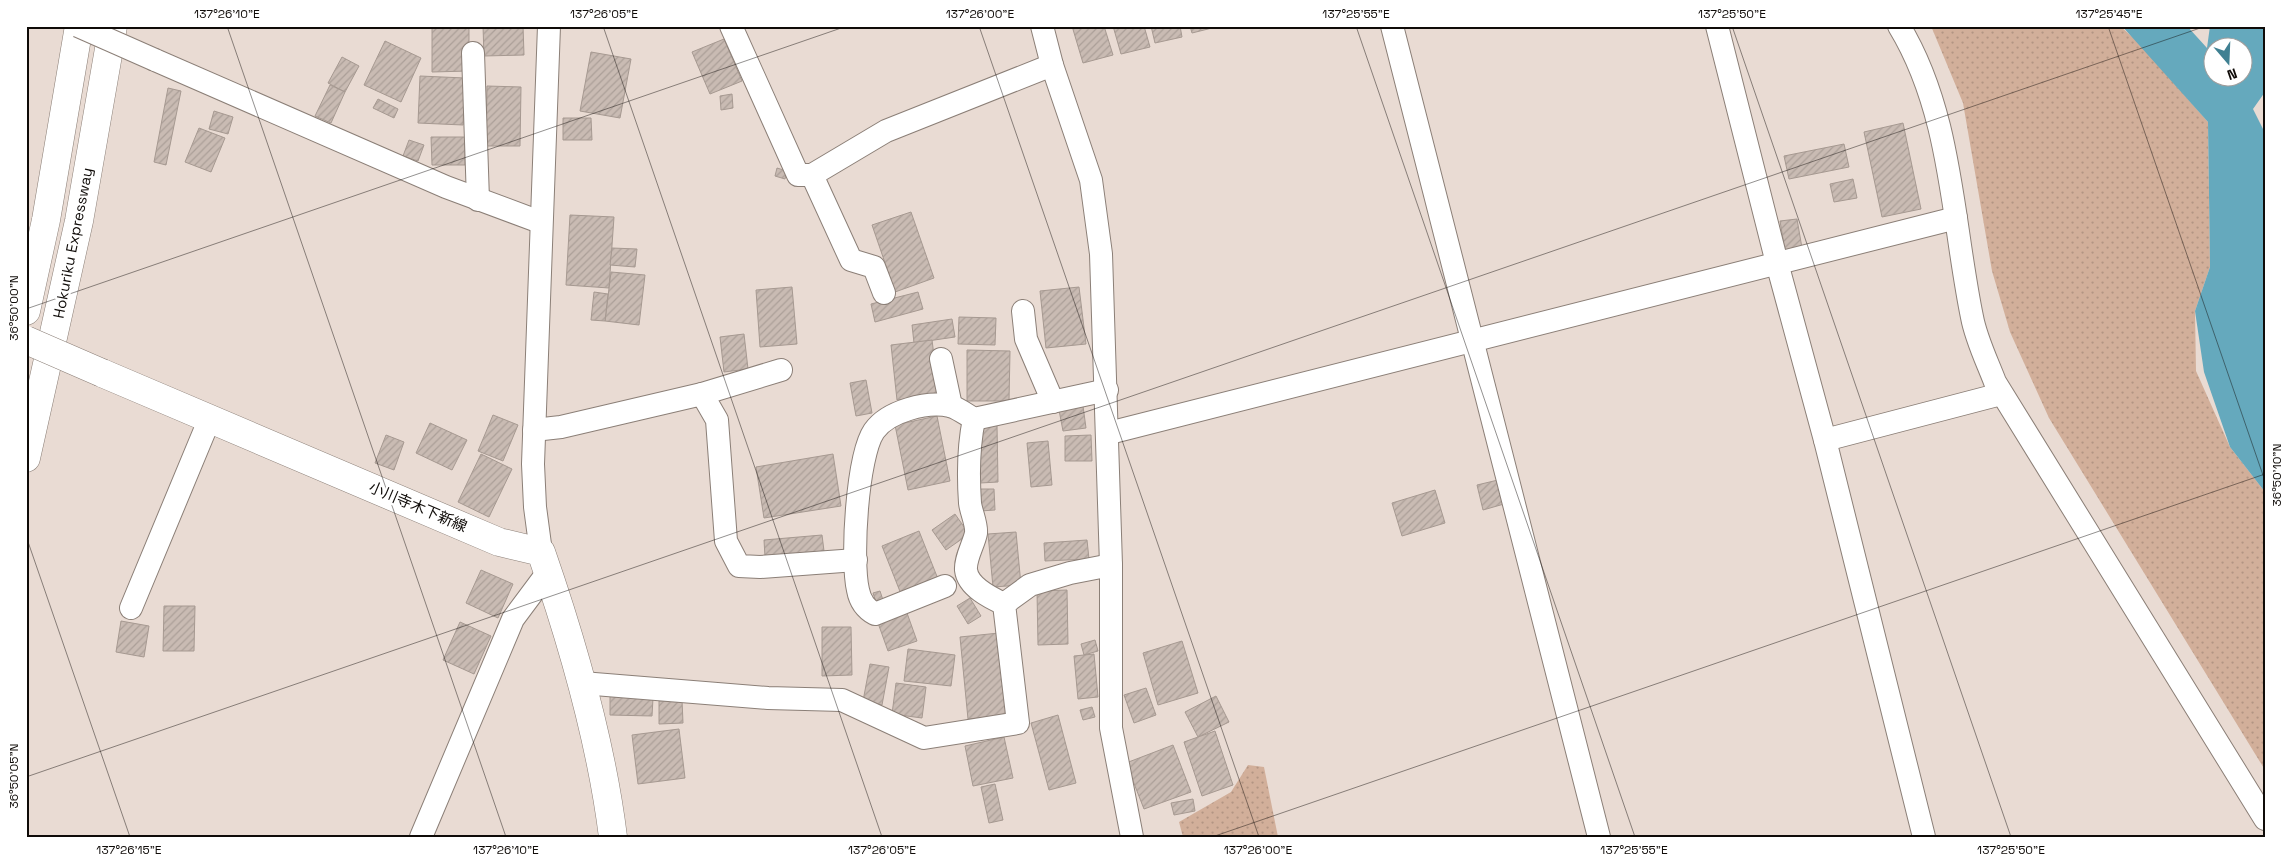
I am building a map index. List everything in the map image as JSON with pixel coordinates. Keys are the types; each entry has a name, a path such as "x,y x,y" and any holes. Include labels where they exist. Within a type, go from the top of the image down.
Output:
{"main road":[{"name":"Hokuriku Expressway","path":"26,311 46,220 78,26"},
{"name":"Hokuriku Expressway","path":"26,458 79,221 113,26"},
{"name":"小川寺木下新線","path":"26,340 544,562"},
{"path":"544,562 582,683 609,805 613,837"}],"street":[{"path":"78,26 478,200 540,222"},
{"path":"421,837 513,620 544,562 535,507 534,430 540,222 549,26"},
{"path":"731,26 798,175 812,175 886,131 1052,65"},
{"path":"1042,26 1052,65 1091,180 1101,254 1112,565 1111,728 1132,837"},
{"path":"1392,26 1599,837"},
{"path":"1717,26 1777,263 1825,440 1924,837"},
{"path":"1899,26 1910,45 1939,121 1972,320 1995,382 2265,819"},
{"path":"473,53 478,200"},
{"path":"812,175 850,260 874,267 884,293"},
{"path":"1108,433 1956,218"},
{"path":"1023,312 1026,339 1053,402"},
{"path":"941,359 951,406"},
{"path":"534,430 561,428 702,394 781,370"},
{"path":"945,586 875,614 866,609 858,590 856,560 858,487 866,450 874,430 895,414 922,405 951,406 974,419 1107,390"},
{"path":"702,394 717,420 726,541 739,566 760,567 856,560"},
{"path":"1825,440 2001,394"},
{"path":"130,608 210,418"},
{"path":"974,419 969,444 968,477 971,510 976,531 966,570 972,582 990,598 1004,604"},
{"path":"1004,604 1030,585 1070,573 1112,565"},
{"path":"582,683 768,698 842,700 924,738 1018,723 1004,604"}],"shaded area":[{"path":"1931,26 2120,26 2137,41 2208,122 2210,267 2195,311 2196,371 2230,447 2265,492 2265,770 2049,418 2010,332 1992,271 1963,103"},
{"path":"1248,765 1264,767 1278,837 1183,837 1179,822 1231,792"}],"water":[{"path":"2122,26 2187,26 2204,45 2204,88 2254,88 2254,38 2208,38 2210,26 2265,26 2265,92 2253,109 2265,133 2265,492 2230,447 2204,372 2195,311 2210,267 2208,122"}],"building":[{"path":"432,26 469,26 469,71 432,72"},
{"path":"483,26 523,26 524,55 484,56"},
{"path":"1072,26 1104,26 1113,55 1083,63"},
{"path":"1113,26 1144,26 1150,47 1121,54"},
{"path":"1151,26 1180,26 1182,37 1155,43"},
{"path":"1190,26 1220,26 1192,33"},
{"path":"724,39 742,81 710,94 692,52"},
{"path":"385,41 421,58 401,102 364,85"},
{"path":"591,52 631,59 620,118 580,111"},
{"path":"342,57 359,66 345,92 328,83"},
{"path":"420,76 465,78 463,125 418,123"},
{"path":"330,85 345,92 331,123 315,116"},
{"path":"487,86 521,87 520,146 486,146"},
{"path":"168,88 181,91 166,165 154,162"},
{"path":"732,94 733,108 721,110 720,96"},
{"path":"378,99 398,109 394,118 373,108"},
{"path":"214,111 233,117 228,134 209,129"},
{"path":"563,118 591,118 592,140 563,140"},
{"path":"1903,123 1921,209 1882,217 1864,132"},
{"path":"199,128 225,138 211,172 185,162"},
{"path":"431,137 465,137 465,165 432,165"},
{"path":"409,140 424,145 418,161 403,156"},
{"path":"1844,144 1849,167 1789,179 1784,156"},
{"path":"777,168 787,171 785,179 775,176"},
{"path":"1853,179 1857,198 1834,202 1830,184"},
{"path":"911,212 934,278 895,292 872,225"},
{"path":"570,215 614,217 609,288 566,285"},
{"path":"1797,219 1802,248 1785,251 1780,221"},
{"path":"612,248 637,249 635,267 610,265"},
{"path":"611,272 645,275 639,325 605,321"},
{"path":"792,287 797,344 760,347 756,290"},
{"path":"1079,287 1086,344 1046,348 1040,291"},
{"path":"594,292 608,294 605,321 591,320"},
{"path":"918,292 923,309 875,322 871,304"},
{"path":"959,317 996,318 995,345 958,344"},
{"path":"952,319 955,337 914,343 912,325"},
{"path":"744,334 748,369 724,372 720,337"},
{"path":"932,340 939,395 897,400 891,345"},
{"path":"967,350 1010,351 1009,401 967,401"},
{"path":"866,380 872,413 856,416 850,383"},
{"path":"1083,406 1086,428 1063,431 1059,410"},
{"path":"493,415 518,425 503,461 478,451"},
{"path":"937,416 950,481 908,490 895,425"},
{"path":"430,423 467,440 452,470 416,453"},
{"path":"979,425 997,425 998,482 980,483"},
{"path":"386,435 404,442 394,470 375,463"},
{"path":"1091,435 1092,461 1065,461 1065,436"},
{"path":"1048,441 1052,485 1031,487 1027,443"},
{"path":"481,454 512,469 489,517 458,502"},
{"path":"833,454 841,506 764,518 756,467"},
{"path":"1498,480 1504,504 1483,510 1477,485"},
{"path":"979,489 994,489 995,510 980,511"},
{"path":"1435,490 1445,523 1402,536 1392,503"},
{"path":"955,514 969,534 946,550 932,530"},
{"path":"919,531 938,579 901,594 882,546"},
{"path":"1016,532 1021,585 993,587 988,534"},
{"path":"822,535 824,551 765,557 764,540"},
{"path":"1087,540 1089,559 1045,561 1044,543"},
{"path":"481,570 513,584 498,618 466,603"},
{"path":"1067,590 1068,644 1038,645 1037,591"},
{"path":"880,591 884,603 877,605 873,593"},
{"path":"970,598 981,616 968,624 957,606"},
{"path":"164,606 195,606 194,651 163,651"},
{"path":"907,613 917,641 888,651 878,623"},
{"path":"121,621 149,626 144,657 116,652"},
{"path":"460,622 491,636 474,674 443,660"},
{"path":"822,627 851,627 852,675 822,676"},
{"path":"999,633 1006,715 968,719 960,637"},
{"path":"1095,640 1098,651 1084,655 1081,644"},
{"path":"1182,641 1198,693 1158,705 1143,653"},
{"path":"908,649 955,655 951,686 904,681"},
{"path":"1094,654 1098,697 1078,699 1074,656"},
{"path":"870,664 889,667 882,705 863,701"},
{"path":"896,683 926,687 922,718 892,714"},
{"path":"1146,688 1156,715 1134,723 1124,695"},
{"path":"610,696 653,698 652,716 610,715"},
{"path":"1216,696 1229,722 1198,737 1185,712"},
{"path":"682,700 683,723 659,724 659,701"},
{"path":"1092,707 1095,717 1083,720 1080,710"},
{"path":"1058,715 1076,783 1049,790 1031,723"},
{"path":"679,729 685,778 638,784 632,735"},
{"path":"1215,731 1233,785 1202,796 1184,742"},
{"path":"1004,737 1013,778 973,786 965,746"},
{"path":"1173,745 1191,792 1144,809 1126,763"},
{"path":"995,784 1003,820 989,823 981,787"},
{"path":"1193,799 1195,811 1174,815 1171,803"}]}
